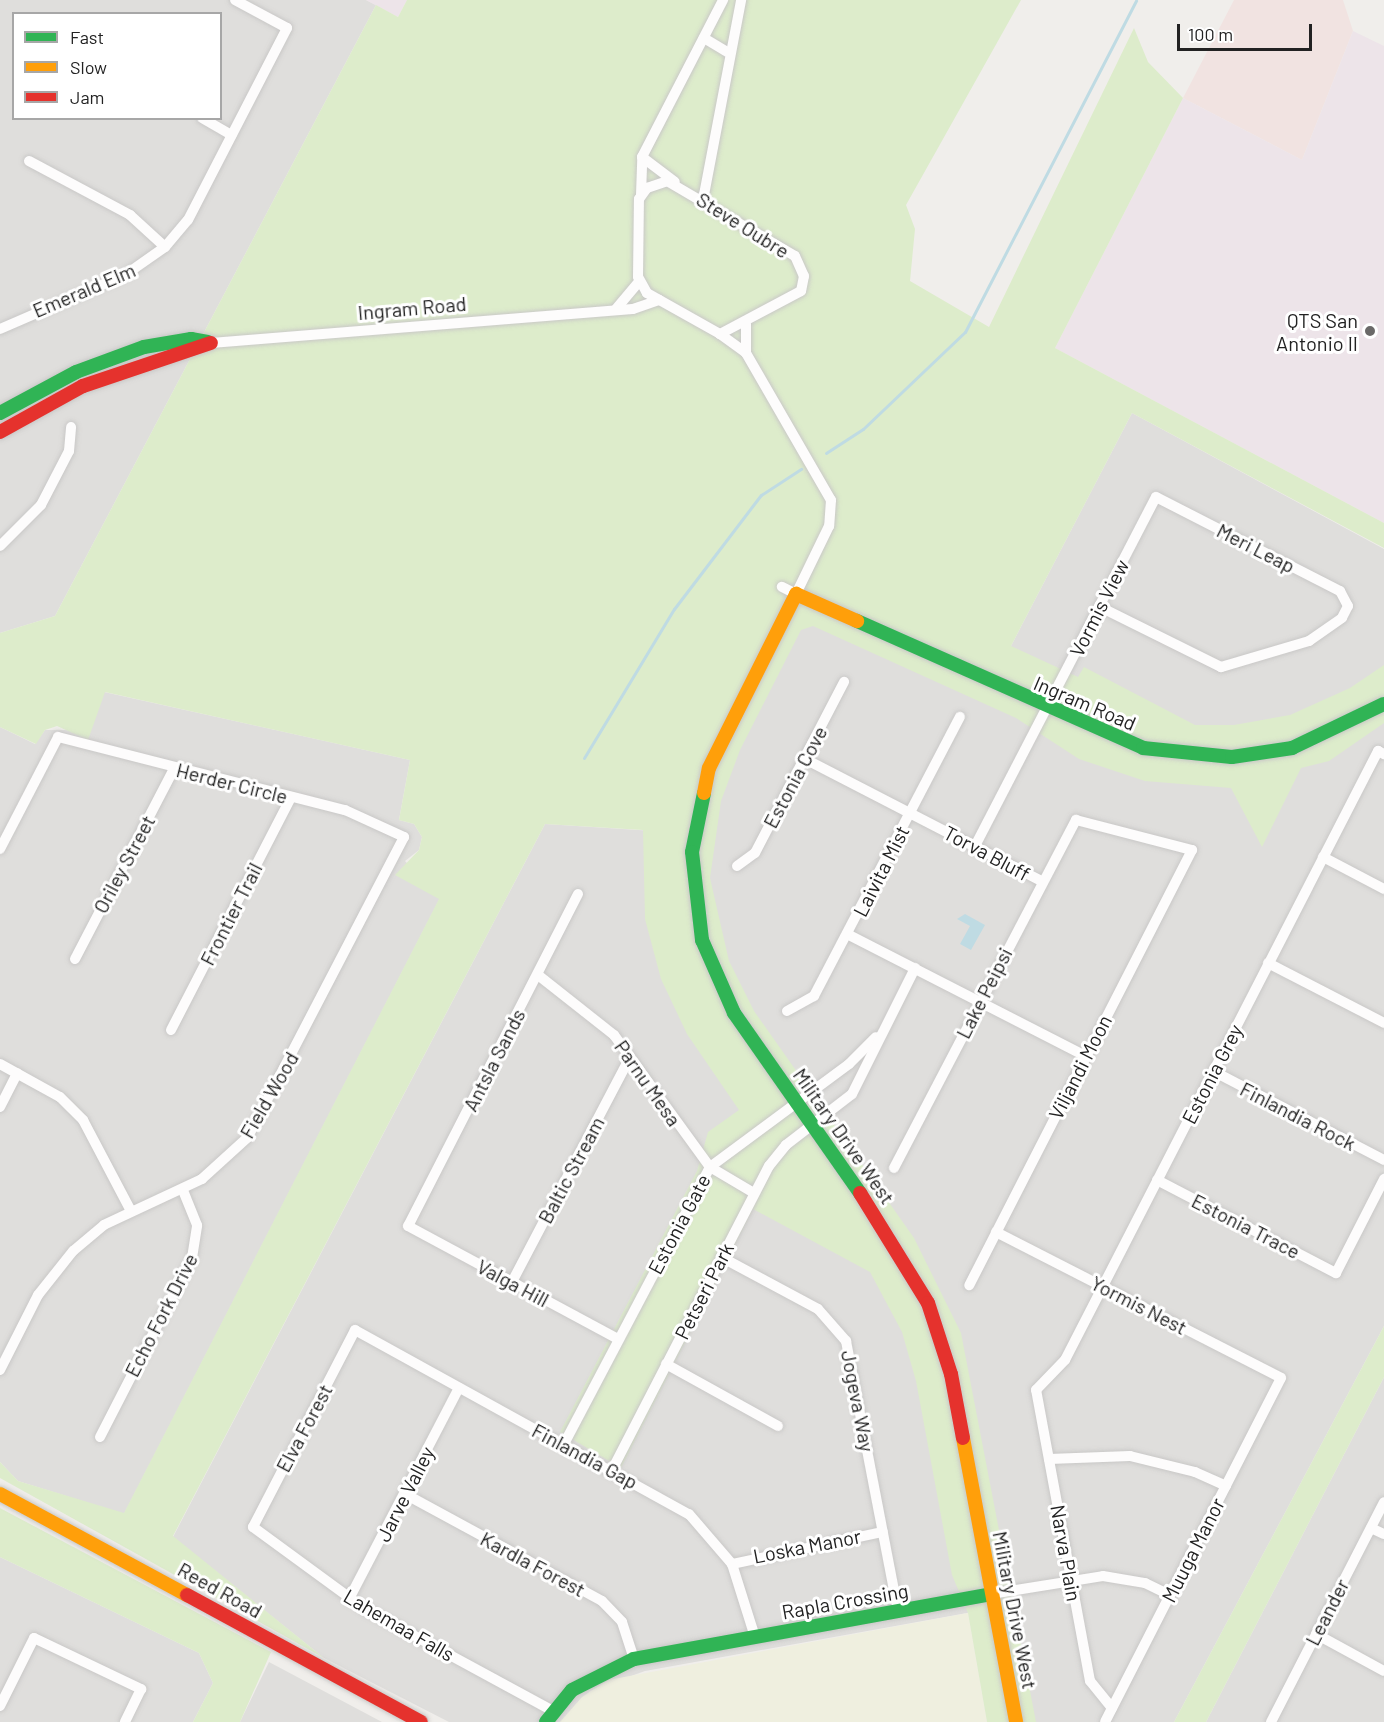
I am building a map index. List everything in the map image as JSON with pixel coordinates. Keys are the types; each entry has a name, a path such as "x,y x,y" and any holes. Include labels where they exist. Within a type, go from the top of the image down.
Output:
{"street":[{"name":"Emerald Elm","path":"0,329 125,275 165,247 188,220 287,28 235,0"},
{"path":"616,309 639,282 642,157 723,0"},
{"path":"703,200 727,52 741,0"},
{"path":"704,38 727,52"},
{"path":"206,120 232,135"},
{"path":"642,157 675,182"},
{"path":"30,161 130,215 165,247"},
{"name":"Steve Oubre","path":"641,195 657,184 675,182 801,263 801,291 746,324 720,334"},
{"path":"639,282 659,300 720,334 746,353 831,500 829,526 796,594"},
{"name":"Ingram Road","path":"0,432 105,378 211,343 616,309 659,300"},
{"path":"746,324 746,353"},
{"name":"Ingram Road","path":"0,413 99,363 144,347 191,339 211,343"},
{"path":"99,363 105,378"},
{"path":"0,546 40,505 69,451 71,427"},
{"name":"Meri Leap","path":"1100,608 1221,667 1309,640 1342,618 1348,606 1340,591 1156,497"},
{"name":"Vormis View","path":"975,846 1156,497"},
{"name":"Ingram Road","path":"782,587 1047,710 1143,748 1232,756 1314,741 1384,704"},
{"name":"Military Drive West","path":"796,594 713,760 692,852 695,908 711,966 734,1013 889,1234 928,1302 951,1374 1016,1722"},
{"name":"Estonia Cove","path":"738,866 755,853 844,682"},
{"name":"Laivita Mist","path":"787,1011 814,996 849,935 960,717"},
{"name":"Herder Circle","path":"0,849 58,737 174,769 345,810 404,837"},
{"name":"Estonia Grey","path":"1036,1390 1065,1360 1323,857 1381,753"},
{"name":"Torva Bluff","path":"805,759 1041,881"},
{"name":"Oriley Street","path":"75,959 174,769"},
{"name":"Frontier Trail","path":"171,1030 291,798"},
{"name":"Viljandi Moon","path":"969,1285 1192,850 1076,820"},
{"name":"Lake Peipsi","path":"894,1168 1041,881 1076,820"},
{"name":"Field Wood","path":"0,1370 38,1295 62,1263 104,1225 131,1211 183,1190 218,1167 259,1121 404,837"},
{"path":"1323,857 1384,888"},
{"name":"Antsla Sands","path":"408,1226 578,894"},
{"path":"849,935 1085,1056"},
{"path":"1268,963 1384,1023"},
{"name":"Estonia Gate","path":"813,1126 852,1094 915,968"},
{"name":"Parnu Mesa","path":"538,975 595,1016 630,1057 710,1167 754,1193"},
{"name":"Estonia Gate","path":"564,1444 710,1167 796,1101 849,1064 881,1032"},
{"name":"Baltic Stream","path":"512,1282 630,1057"},
{"path":"0,1064 60,1097 83,1120 131,1211"},
{"name":"Finlandia Rock","path":"1213,1071 1384,1160"},
{"path":"0,1107 17,1073"},
{"name":"Petseri Park","path":"612,1470 754,1193 786,1145 813,1126"},
{"name":"Estonia Trace","path":"1157,1180 1336,1273 1384,1179"},
{"name":"Echo Fork Drive","path":"100,1437 192,1258 197,1225 183,1190"},
{"name":"Valga Hill","path":"408,1226 618,1339"},
{"name":"Yormis Nest","path":"996,1232 1281,1378"},
{"name":"Jogeva Way","path":"721,1257 818,1309 846,1341 898,1612"},
{"name":"Finlandia Gap","path":"355,1330 689,1514 732,1564 755,1637"},
{"name":"Elva Forest","path":"253,1527 355,1330"},
{"path":"666,1364 778,1426"},
{"name":"Muuga Manor","path":"1105,1722 1281,1378"},
{"name":"Jarve Valley","path":"350,1599 459,1388"},
{"name":"Narva Plain","path":"1036,1390 1090,1681 1112,1708"},
{"path":"1049,1459 1130,1456 1195,1472 1226,1486"},
{"name":"Reed Road","path":"0,1494 422,1722"},
{"name":"Kardla Forest","path":"405,1494 602,1601 622,1622 634,1659"},
{"name":"Leander","path":"1271,1722 1384,1502"},
{"name":"Lahemaa Falls","path":"253,1527 350,1599 550,1716"},
{"path":"1371,1528 1384,1534"},
{"name":"Loska Manor","path":"732,1564 883,1532"},
{"name":"Rapla Crossing","path":"550,1716 590,1677 634,1659 1071,1579 1125,1579 1170,1595"},
{"path":"1316,1634 1384,1671"},
{"path":"0,1706 34,1638 141,1689 125,1722"}],"shaded area":[{"path":"0,0 366,0 376,5 55,616 0,633"},
{"path":"366,0 407,0 398,17"},
{"path":"1234,0 1343,0 1353,31 1302,160 1183,98"},
{"path":"1353,31 1384,46 1384,523 1055,348 1183,98 1302,160"},
{"path":"1132,413 1384,549 1384,1326 1174,1722 1007,1722 984,1610 645,1671 590,1691 564,1722 449,1722 324,1658 173,1537 545,824 654,831 779,566 998,671"},
{"path":"104,692 410,760 399,820 414,824 422,837 419,850 405,861 440,898 124,1514 18,1481 0,1462 0,727 35,744 45,730 73,730"},
{"path":"1384,1377 1384,1722 1206,1722"},
{"path":"0,1557 199,1653 213,1683 193,1722 0,1722"},
{"path":"269,1662 382,1722 240,1722"}],"green space":[{"path":"407,0 1021,0 906,205 915,229 910,281 989,327 1134,28 1148,62 1183,98 1055,348 1384,523 1384,548 1132,413 1011,646 1078,677 1084,667 1195,725 1234,725 1290,715 1350,688 1384,665 1384,723 1329,761 1301,768 1262,847 1231,788 1145,781 1079,759 1016,718 813,626 801,630 740,750 721,801 710,878 729,961 754,1011 914,1238 961,1333 1036,1722 987,1722 968,1613 952,1575 916,1381 902,1332 870,1272 753,1209 621,1468 560,1432 697,1171 708,1132 739,1110 687,1034 661,979 645,919 643,830 545,824 173,1536 324,1658 0,1478 0,1462 18,1481 124,1513 439,899 395,875 419,850 422,837 414,824 399,820 410,760 105,692 88,740 57,726 45,730 36,744 0,727 0,633 55,616 376,5 398,17"},
{"path":"1384,1326 1384,1377 1206,1722 1174,1722"},
{"path":"0,1508 271,1652 240,1722 193,1722 213,1683 199,1653 0,1557"},
{"path":"968,1613 987,1722 560,1722 582,1697 608,1680"}],"water":[{"path":"965,914 985,925 971,950 960,944 970,926 957,919"}],"waterway":[{"path":"826,453 863,429 965,332 1136,0"},
{"path":"584,758 674,609 761,495 801,469"}],"traffic: fast":[{"path":"0,413 76,372 144,347 191,339 208,342"},
{"path":"857,621 1143,748 1232,757 1292,748 1384,704"},
{"path":"704,793 692,852 702,940 734,1013 860,1193"},
{"path":"546,1722 572,1690 634,1659 991,1594"}],"traffic: slow":[{"path":"704,793 709,768 796,594 857,621"},
{"path":"963,1438 1016,1722"},
{"path":"0,1494 187,1595"}],"traffic: jam":[{"path":"0,432 83,386 211,343"},
{"path":"860,1193 928,1303 951,1374 963,1438"},
{"path":"187,1595 421,1722"}],"place":[{"name":"QTS San Antonio II","path":"1370,331"}]}
